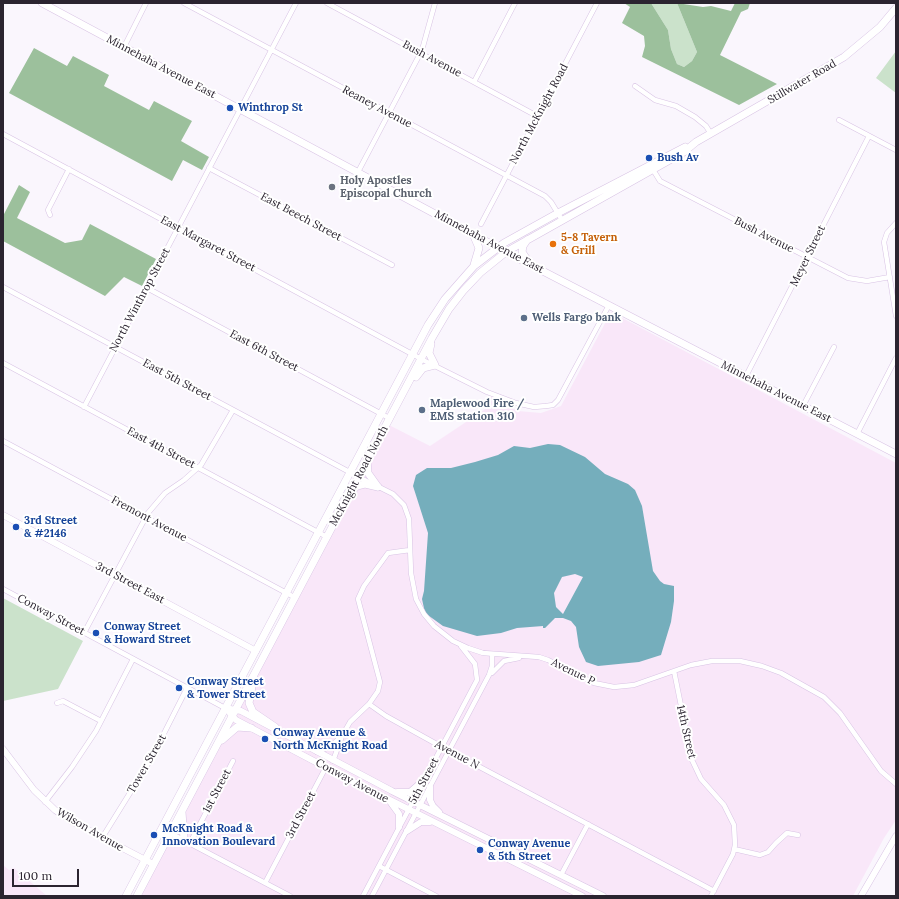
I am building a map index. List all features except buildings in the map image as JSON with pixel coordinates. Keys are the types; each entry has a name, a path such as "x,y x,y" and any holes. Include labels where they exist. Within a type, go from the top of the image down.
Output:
{"main road":[{"name":"Minnehaha Avenue East","path":"42,3 506,252 896,454"},
{"name":"Stillwater Road","path":"506,252 681,148 711,134 844,57 880,27 896,8"},
{"name":"Stillwater Road","path":"498,247 558,213 651,167"},
{"path":"473,234 479,248 474,266"},
{"path":"527,240 522,252 525,258 533,266"},
{"name":"McKnight Road North","path":"225,708 440,305 474,266 498,247"},
{"name":"McKnight Road North","path":"233,713 421,358 449,309 462,291 480,272 506,252"},
{"path":"405,390 423,368 435,365 429,353 432,338"},
{"path":"367,460 368,473 378,487"},
{"path":"348,495 355,487 361,485 378,487"},
{"path":"256,671 250,697 250,707 255,714 275,727 281,733"},
{"path":"126,896 225,708"},
{"path":"137,896 233,713"},
{"path":"210,757 232,730 237,727 251,728"},
{"path":"182,810 187,842"}],"street":[{"path":"124,46 146,3"},
{"name":"Reaney Avenue","path":"184,3 549,199 562,220"},
{"name":"North Winthrop Street","path":"84,407 296,3"},
{"name":"Bush Avenue","path":"327,3 538,116"},
{"path":"358,172 421,53 435,3"},
{"path":"474,82 515,3"},
{"name":"North McKnight Road","path":"481,224 597,3"},
{"path":"635,86 655,100 676,106 695,117 706,126 711,134"},
{"path":"839,120 896,150"},
{"name":"East Margaret Street","path":"3,134 413,354 503,399 534,407 553,405 562,395 604,315"},
{"name":"Meyer Street","path":"746,376 869,136"},
{"name":"Bush Avenue","path":"651,167 660,181 854,280 867,281 890,276"},
{"name":"East Beech Street","path":"209,168 392,265"},
{"path":"50,215 48,210 69,169"},
{"path":"896,223 887,233 884,242 896,316"},
{"name":"East 5th Street","path":"3,286 358,477"},
{"name":"East 6th Street","path":"147,288 389,418"},
{"path":"604,315 609,305"},
{"path":"604,315 617,309"},
{"path":"803,406 834,347"},
{"path":"857,434 896,358"},
{"name":"East 4th Street","path":"3,363 327,536"},
{"path":"84,633 146,517 165,493 198,468 211,450 233,410"},
{"name":"Fremont Avenue","path":"3,441 294,597"},
{"name":"Avenue P","path":"358,477 393,494 404,505 409,519 412,582 420,607 434,626 460,645 475,651 492,654 528,656 548,660 594,683 609,686 634,684 692,665 722,660 753,663 781,673 817,692 833,705 881,771 896,784"},
{"name":"3rd Street East","path":"3,515 256,651"},
{"path":"317,752 330,747 342,736 356,716 369,704 378,691 380,682 358,599 364,586 388,553 410,550"},
{"name":"Conway Street","path":"3,589 225,708"},
{"name":"5th Street","path":"363,896 476,680 475,664 460,645"},
{"name":"5th Street","path":"372,896 489,675 492,666 492,654"},
{"path":"489,675 504,661 528,656"},
{"path":"45,802 72,767 101,721 133,659"},
{"name":"14th Street","path":"674,671 692,760 701,778 724,805 730,815 735,835 734,849 712,894"},
{"name":"Tower Street","path":"102,838 156,750 187,688"},
{"path":"57,703 63,701 101,721"},
{"name":"Avenue N","path":"369,704 386,716 588,824 712,894"},
{"name":"Conway Avenue","path":"225,708 233,713 236,720 251,728 408,810 582,896"},
{"name":"Conway Avenue","path":"233,713 240,712 392,791 603,896"},
{"path":"333,761 342,736"},
{"path":"276,741 278,738 323,761 327,757"},
{"name":"Wilson Avenue","path":"3,749 45,802 66,818 153,864"},
{"name":"1st Street","path":"187,842 233,761"},
{"name":"3rd Street","path":"265,883 326,767"},
{"path":"392,791 410,792 425,779"},
{"path":"430,787 429,793 433,806 443,816"},
{"path":"385,798 397,809 399,814 399,827"},
{"path":"407,831 421,822 433,822"},
{"path":"561,875 588,824"},
{"path":"158,835 163,832 170,832 290,896"},
{"path":"734,849 760,855 768,852 787,833 798,836"},
{"path":"861,896 896,836"},
{"path":"378,866 436,896"}],"shaded area":[{"path":"611,312 896,463 896,820 884,838 853,896 140,896 389,425 430,446 484,410 491,397 518,411 541,413 561,406"},
{"path":"3,865 9,870 14,868 47,896 3,896"}],"green space":[{"path":"624,3 651,3 668,30 671,49 677,64 684,67 692,61 697,52 677,3 703,7 711,6 731,11 735,3 750,3 748,9 741,12 720,55 777,84 739,105 642,57 645,46 644,36 622,23 630,7"},
{"path":"651,3 677,3 697,52 692,61 684,67 677,64 671,49 668,30"},
{"path":"34,48 67,66 73,56 109,75 104,86 149,110 154,101 192,121 181,141 209,157 202,170 183,160 172,181 9,93"},
{"path":"896,51 896,93 876,78"},
{"path":"19,185 30,192 17,218 65,243 82,240 90,224 156,259 142,286 124,277 105,296 3,241 3,216"},
{"path":"3,598 83,641 58,689 3,701"}],"water":[{"path":"548,444 560,445 585,457 605,474 628,484 635,490 642,506 653,571 664,584 674,586 674,601 671,622 661,655 639,662 598,666 586,662 579,647 576,627 571,621 563,618 555,618 545,628 543,628 543,626 517,628 501,633 477,636 443,626 425,613 422,599 424,591 428,533 413,486 416,475 427,468 451,468 475,462 498,455 514,446 530,448","holes":["575,574 583,577 563,614 556,607 554,593 562,577"]}],"place":[{"name":"Winthrop St","path":"230,108"},
{"name":"Bush Av","path":"649,158"},
{"name":"Holy Apostles Episcopal Church","path":"332,187"},
{"name":"5-8 Tavern & Grill","path":"553,244"},
{"name":"Wells Fargo bank","path":"524,318"},
{"name":"Maplewood Fire / EMS station 310","path":"422,410"},
{"name":"3rd Street & #2146","path":"16,527"},
{"name":"Conway Street & Howard Street","path":"96,633"},
{"name":"Conway Street & Tower Street","path":"179,688"},
{"name":"Conway Avenue & North McKnight Road","path":"265,739"},
{"name":"McKnight Road & Innovation Boulevard","path":"154,835"},
{"name":"Conway Avenue & 5th Street","path":"480,850"}]}
